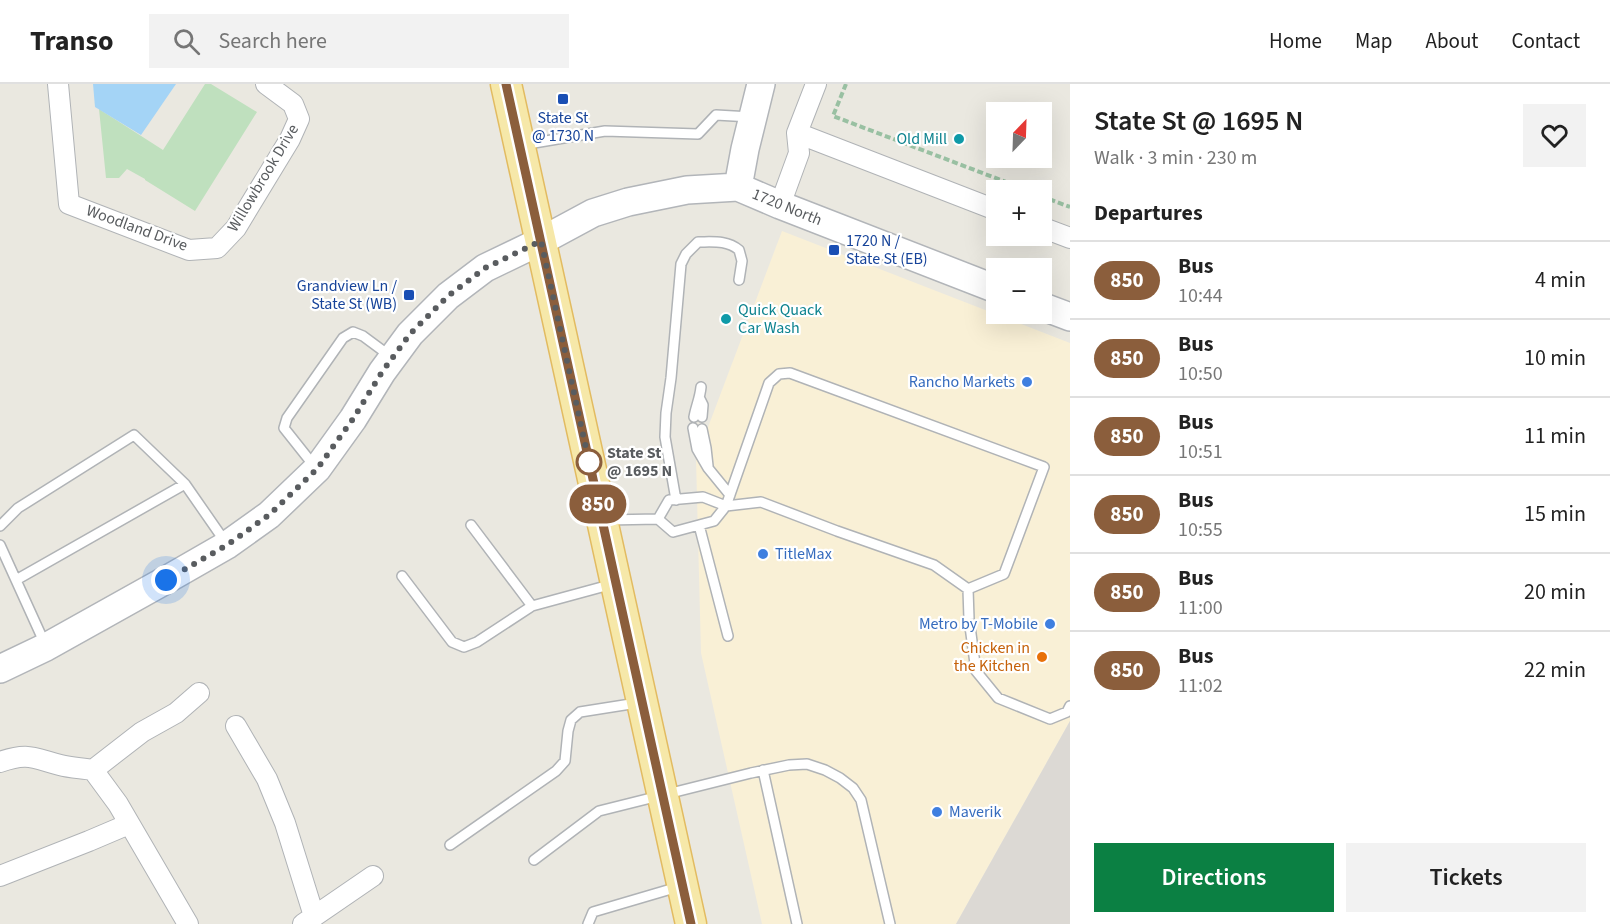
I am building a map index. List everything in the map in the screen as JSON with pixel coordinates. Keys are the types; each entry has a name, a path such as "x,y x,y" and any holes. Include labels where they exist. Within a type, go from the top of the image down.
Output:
{"main road":[{"path":"506,84 692,924"}],"street":[{"name":"Woodland Drive","path":"58,84 69,204 189,250 217,248"},
{"name":"Willowbrook Drive","path":"217,248 236,228 291,139 299,119 293,104 266,84"},
{"path":"738,187 761,84"},
{"path":"780,205 800,153 797,133 816,84"},
{"path":"797,133 986,206"},
{"name":"1720 North","path":"0,669 46,647 227,545 269,515 317,469 410,334 448,296 485,268 585,217 628,202 687,190 738,187 986,285"},
{"path":"1052,231 1070,238"},
{"path":"1052,310 1070,317"},
{"path":"93,770 142,732 176,713 199,693"},
{"path":"236,726 267,779 285,823 308,920 373,876"},
{"path":"0,762 15,757 32,756 62,765 93,770 118,804 188,924"},
{"path":"0,876 129,824"}],"lane":[{"path":"520,145 605,132 698,134 716,115 753,117"},
{"path":"676,500 666,447 666,421 681,264 686,254 698,242 720,242 739,250 742,261 739,280"},
{"path":"317,469 284,428 287,418 343,338 353,332 363,336 392,358"},
{"path":"602,520 658,519 673,532 714,521 726,506 769,383 779,374 790,372 1044,467 1004,574 968,589"},
{"path":"698,417 696,403 700,399 701,387"},
{"path":"697,429 697,449 708,468 730,495"},
{"path":"0,526 18,508 134,435 185,484 227,545"},
{"path":"16,580 185,484"},
{"path":"658,519 669,501 703,497 726,506 761,502 934,565 968,589"},
{"path":"471,525 532,606"},
{"path":"699,525 728,636"},
{"path":"0,545 46,647"},
{"path":"402,576 452,642 465,647 477,642 532,606 616,583"},
{"path":"968,589 969,619 976,671 998,698 1050,719 1067,712 1070,706"},
{"path":"450,845 556,771 565,761 567,731 571,720 580,712 642,702"},
{"path":"534,860 599,811 764,770 807,764 840,778 853,788 861,800 890,924"},
{"path":"764,770 796,924"},
{"path":"588,924 593,912 683,886"}],"path":[{"path":"846,84 833,116 1001,180"},
{"path":"1052,200 1070,207"}],"shaded area":[{"path":"782,231 986,310 986,324 1021,324 1070,343 1070,721 956,924 762,924 701,653 696,459"},
{"path":"1070,721 1070,924 956,924"}],"green space":[{"path":"205,84 211,84 257,112 195,211 127,169 119,178 106,178 99,109 163,150"}],"water":[{"path":"93,84 176,84 141,135 95,107"}],"bus line":[{"name":"850","path":"506,84 691,924"}],"place":[{"name":"State St @ 1730 N","path":"563,99"},
{"name":"Old Mill","path":"959,139"},
{"name":"1720 N / State St (EB)","path":"834,250"},
{"name":"Grandview Ln / State St (WB)","path":"409,295"},
{"name":"Quick Quack Car Wash","path":"726,319"},
{"name":"Rancho Markets","path":"1027,382"},
{"name":"State St @ 1695 N","path":"589,462"},
{"name":"TitleMax","path":"763,554"},
{"name":"Metro by T-Mobile","path":"1050,624"},
{"name":"Chicken in the Kitchen","path":"1042,657"},
{"name":"Maverik","path":"937,812"}],"route":[{"path":"166,580 227,545 269,515 317,469 410,334 448,296 485,268 541,241 589,462"}]}
